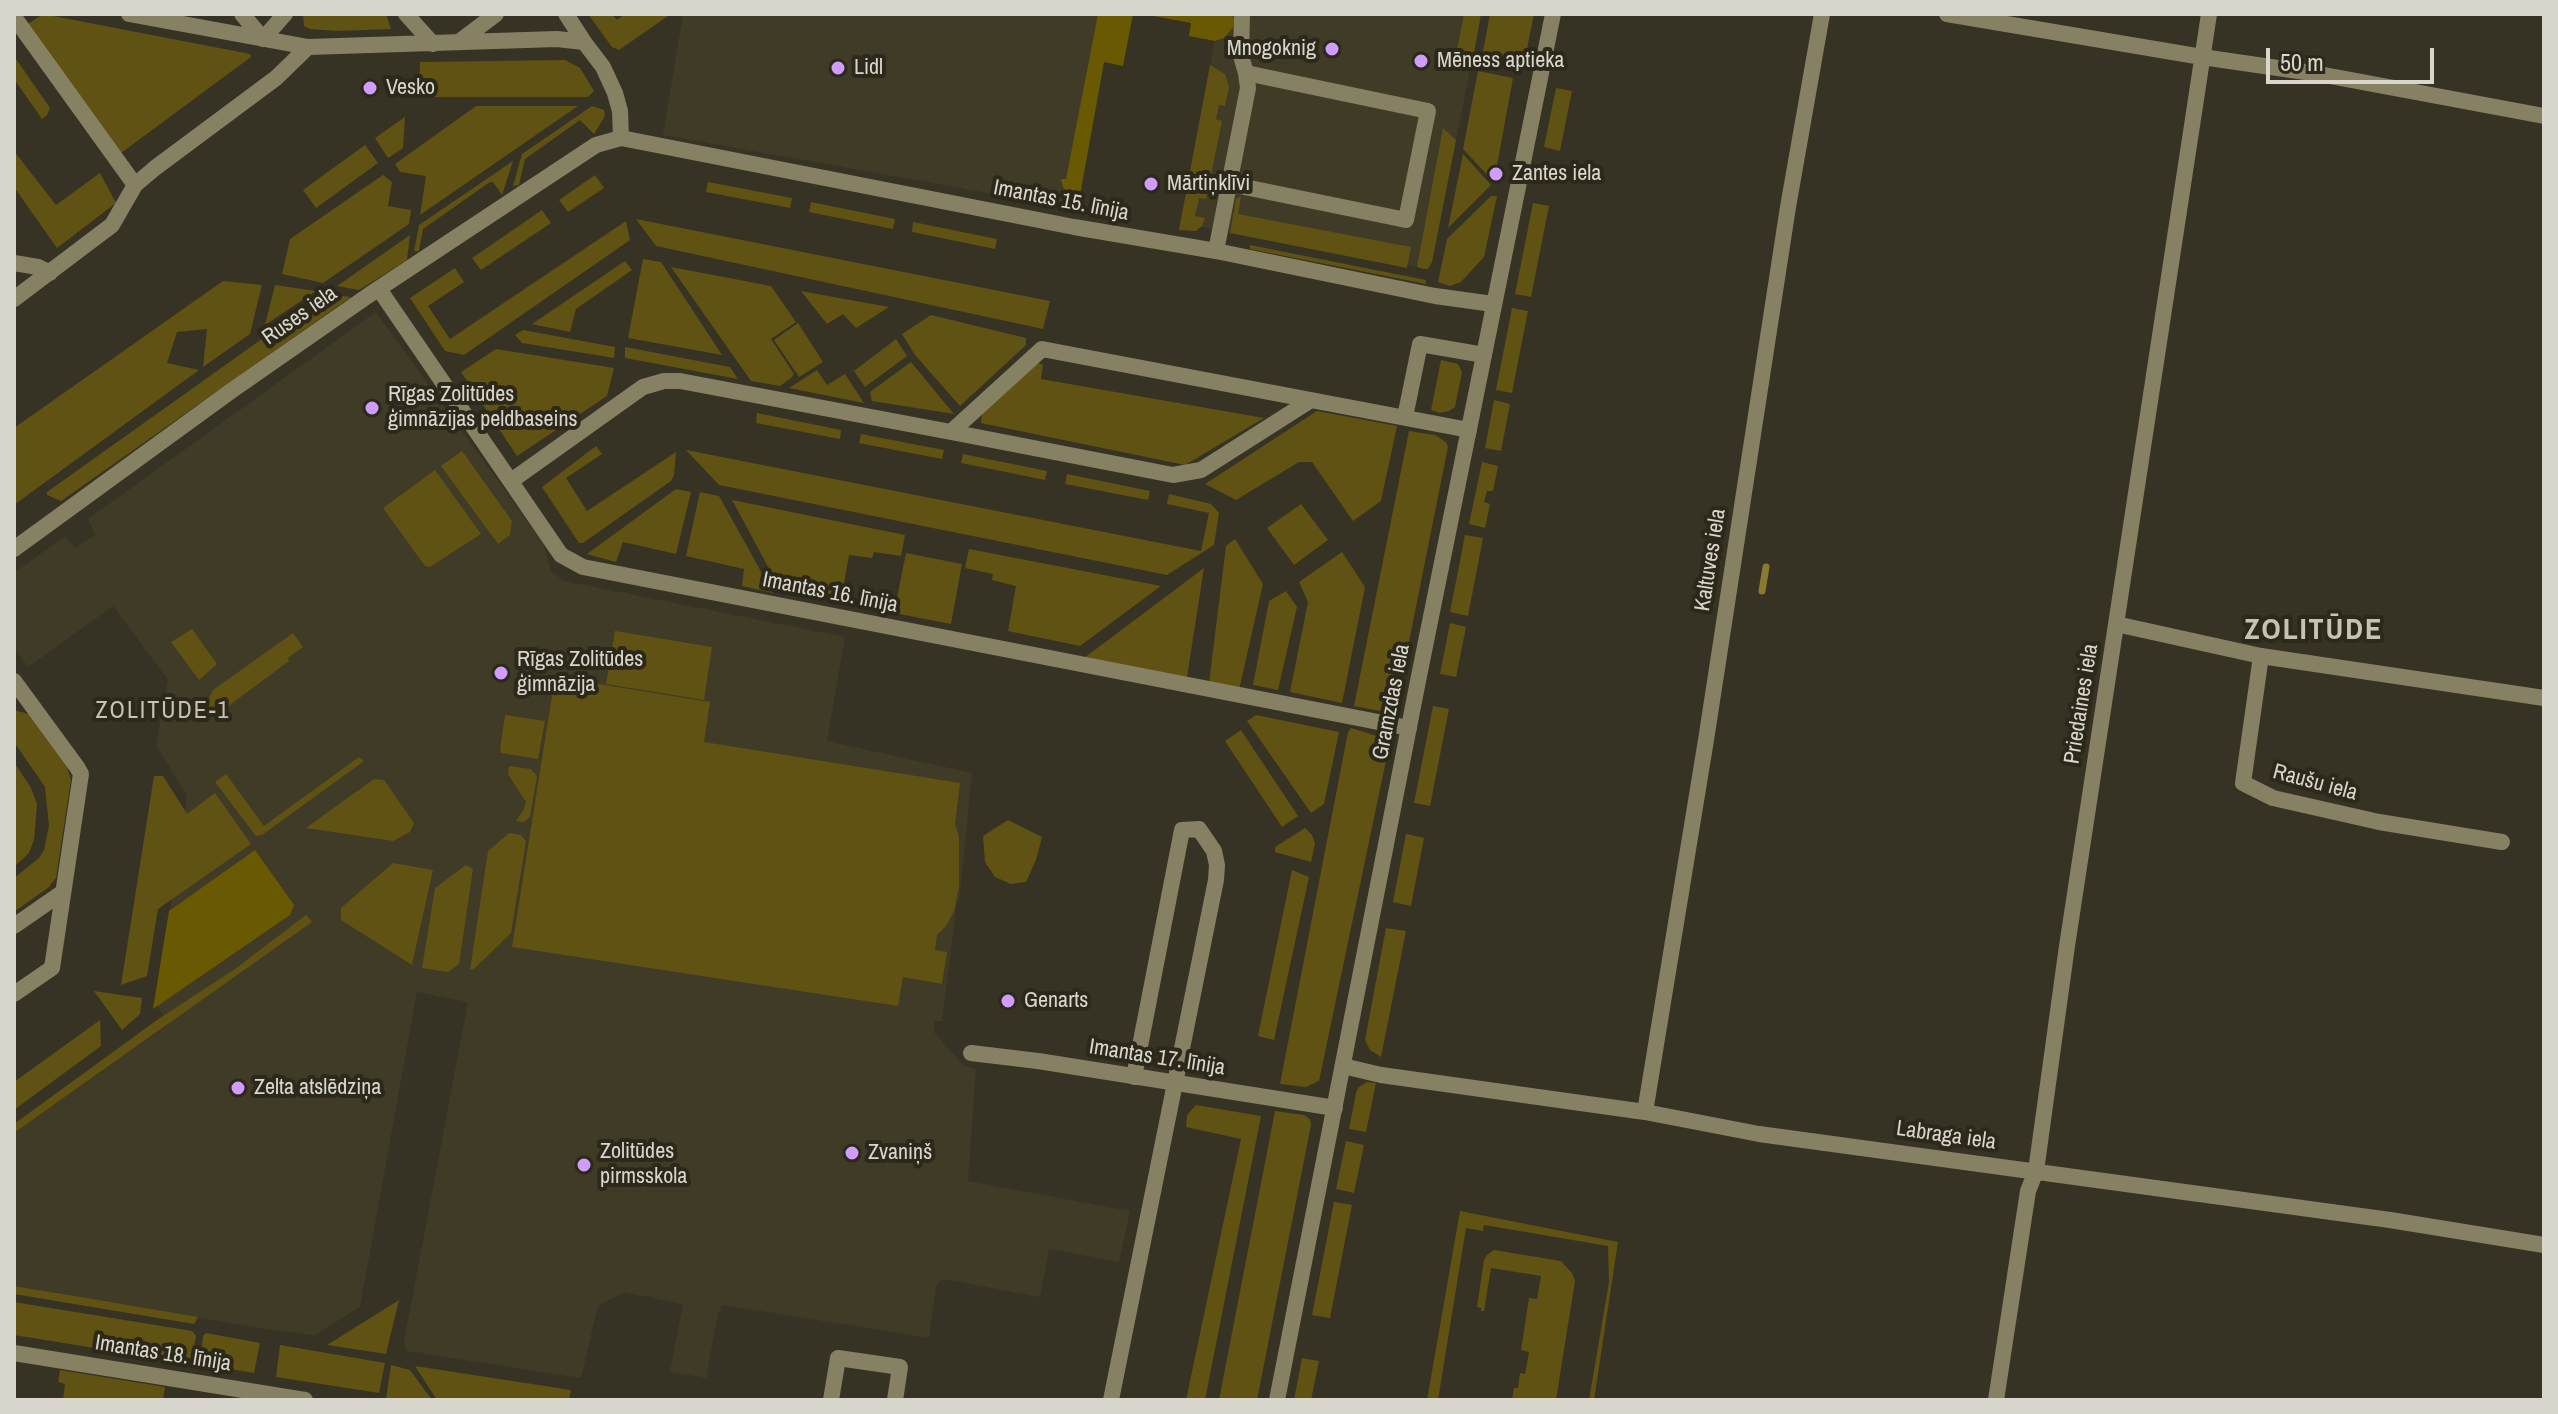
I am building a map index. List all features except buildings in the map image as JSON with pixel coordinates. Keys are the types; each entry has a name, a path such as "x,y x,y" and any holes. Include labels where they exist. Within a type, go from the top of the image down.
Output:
{"street":[{"path":"129,14 308,47 557,39 584,42"},
{"path":"242,14 263,39"},
{"path":"263,39 285,14"},
{"path":"406,14 433,44"},
{"path":"458,42 496,14"},
{"path":"566,14 603,67 615,93 620,111 621,138"},
{"path":"1216,251 1248,88 1241,56 1242,14"},
{"name":"Gramzdas iela","path":"1277,1400 1553,14"},
{"name":"Kaltuves iela","path":"1645,1112 1788,207 1822,14"},
{"path":"1947,14 2319,74 2544,116"},
{"name":"Priedaines iela","path":"1996,1400 2028,1191 2036,1171 2209,14"},
{"path":"14,17 135,185"},
{"path":"14,299 112,225 135,185 276,78 308,47"},
{"path":"1230,184 1406,220 1428,111 1246,73"},
{"name":"Imantas 15. līnija","path":"621,138 1074,227 1216,251 1435,296 1493,304"},
{"name":"Ruses iela","path":"14,549 231,391 379,289 596,145 621,138"},
{"path":"14,263 38,267 50,273"},
{"name":"Imantas 16. līnija","path":"379,289 561,555 583,567 1409,728"},
{"path":"1405,417 1420,344 1484,355"},
{"path":"951,432 1042,349 1469,430"},
{"path":"511,481 643,387 664,381 680,381 1173,475 1201,470 1311,400"},
{"path":"2116,624 2261,656 2544,698"},
{"name":"Raušu iela","path":"2261,656 2243,783 2273,798 2379,822 2502,842"},
{"path":"14,681 81,774 52,968 14,994"},
{"path":"1111,1400 1216,880 1214,851 1199,829 1182,830 1134,1077"},
{"path":"14,926 63,892"},
{"name":"Imantas 17. līnija","path":"971,1053 1335,1108"},
{"name":"Labraga iela","path":"1343,1066 1395,1077 1645,1112 1759,1134 2390,1220 2544,1245"},
{"name":"Imantas 18. līnija","path":"14,1353 293,1399"},
{"path":"831,1400 838,1358 900,1367 895,1400"}],"shaded area":[{"path":"43,14 250,54 251,57 121,153 28,24"},
{"path":"303,14 386,14 391,29 310,29 304,26"},
{"path":"588,14 612,14 617,20 625,14 671,14 619,50 612,47"},
{"path":"683,14 1113,14 1078,209 663,135"},
{"path":"1098,14 1133,14 1123,66 1104,62 1080,195 1069,193 1061,179 1066,179"},
{"path":"1143,14 1231,14 1234,18 1233,27 1224,38 1215,41 1189,36 1191,23"},
{"path":"1220,14 1481,14 1432,262 1428,269 1180,223"},
{"path":"1464,14 1481,14 1473,59 1456,56"},
{"path":"1490,14 1534,14 1523,69 1481,62"},
{"path":"14,56 50,108 42,119 14,79"},
{"path":"565,60 580,68 594,91 588,97 419,97 420,62"},
{"path":"1210,65 1225,74 1229,87 1225,106 1219,105 1216,119 1222,121 1206,199 1199,198 1195,216 1205,218 1196,231 1179,230"},
{"path":"1478,71 1513,78 1494,182 1463,149"},
{"path":"1556,88 1572,91 1560,151 1544,147"},
{"path":"476,106 578,106 420,215 426,176 400,172 395,164"},
{"path":"592,106 604,110 605,116 594,134 580,120 525,159 519,185 513,186 522,154"},
{"path":"405,117 403,148 388,158 375,138"},
{"path":"1443,128 1456,140 1432,262 1428,269 1424,269 1417,267"},
{"path":"365,145 378,163 316,208 303,190"},
{"path":"14,151 56,205 100,173 116,203 57,248 14,187"},
{"path":"1463,154 1491,185 1448,228"},
{"path":"513,161 502,195 490,182 423,229 419,251 414,251 419,225"},
{"path":"383,175 392,182 388,206 411,210 409,224 323,283 282,274 290,239"},
{"path":"595,175 604,188 568,212 559,200"},
{"path":"708,182 792,198 790,208 706,192"},
{"path":"1241,196 1238,214 1411,247 1407,268 1230,233 1236,199"},
{"path":"1491,196 1497,196 1484,257 1461,282 1450,286 1438,282 1447,239"},
{"path":"811,202 895,219 893,229 809,212"},
{"path":"1533,203 1549,206 1531,297 1515,294"},
{"path":"542,210 551,223 481,270 472,258"},
{"path":"636,219 1050,301 1043,329 656,246"},
{"path":"626,221 630,240 464,355 445,351 410,298 455,268 464,282 428,306 450,339"},
{"path":"913,222 997,239 995,249 912,232"},
{"path":"410,235 407,260 359,290 337,286"},
{"path":"1250,245 1426,280 1426,284 1250,249"},
{"path":"643,259 661,262 722,355 628,338"},
{"path":"625,261 632,270 576,309 570,332 532,324"},
{"path":"671,267 771,286 796,322 771,339 794,374 791,378 780,386 751,381"},
{"path":"223,281 262,285 250,334 203,367 207,329 177,332 167,363 199,370 14,505 14,428"},
{"path":"275,285 316,291 265,325"},
{"path":"801,291 889,307 856,328 843,314 827,324"},
{"path":"325,294 351,297 61,501 47,495 47,492"},
{"path":"1512,308 1528,311 1512,393 1496,390"},
{"path":"376,312 543,543 551,571 564,581 845,637 827,741 972,773 959,902 942,1021 934,1021 934,1032 963,1065 976,1069 968,1181 1130,1211 1119,1262 1049,1249 1040,1297 942,1279 936,1287 929,1338 723,1305 718,1313 706,1378 670,1372 683,1304 624,1292 598,1306 581,1378 406,1351 404,1341 468,1002 417,992 360,1307 315,1335 14,1286 14,1133 169,1024 156,1004 187,796 156,745 168,680 113,606 28,667 14,648 14,573 65,536 75,548 95,535 88,519"},
{"path":"931,315 1026,338 1026,345 960,406 915,355 902,334"},
{"path":"798,323 823,362 799,377 774,340"},
{"path":"523,330 615,347 614,358 522,343 515,335"},
{"path":"896,339 907,356 865,387 854,371"},
{"path":"625,347 730,367 738,379 625,358"},
{"path":"496,349 614,368 607,396 517,456 461,372"},
{"path":"1441,360 1458,364 1462,372 1455,407 1440,413 1431,410"},
{"path":"911,362 954,414 872,401 870,392"},
{"path":"1038,363 1043,365 1041,379 1264,418 1185,465 981,423 982,414"},
{"path":"817,370 827,385 845,374 864,403 789,388"},
{"path":"1494,400 1510,404 1501,451 1485,448"},
{"path":"1317,411 1397,426 1381,501 1353,521 1312,462 1299,462 1236,500 1205,484"},
{"path":"757,413 841,430 840,439 756,423"},
{"path":"1409,431 1435,435 1448,447 1398,697 1385,712 1354,706"},
{"path":"861,434 944,450 942,459 859,443"},
{"path":"596,446 602,454 566,478 587,511 676,452 674,475 671,481 579,543 542,487"},
{"path":"686,450 1201,551 1209,513 1167,504 1169,494 1211,504 1219,513 1214,545 1167,575 719,485"},
{"path":"462,451 512,521 510,535 498,544 441,466"},
{"path":"963,454 1047,471 1045,480 961,463"},
{"path":"1482,462 1498,466 1493,491 1487,491 1484,502 1490,504 1485,528 1469,524"},
{"path":"435,470 481,534 430,567 425,566 383,508"},
{"path":"1067,474 1150,491 1148,500 1065,484"},
{"path":"676,489 691,492 676,554 623,542 616,562 587,554"},
{"path":"700,492 719,496 773,593 742,586 744,569 686,556"},
{"path":"732,500 905,535 901,556 874,552 872,558 849,555 841,600 779,587"},
{"path":"1301,504 1328,540 1294,565 1267,528"},
{"path":"1465,535 1483,538 1468,616 1450,612"},
{"path":"1235,539 1263,584 1239,690 1209,683 1226,546"},
{"path":"969,549 1161,586 1080,646 1008,631 1016,586 992,580 993,574 965,568"},
{"path":"1342,552 1365,587 1342,703 1290,692 1308,602 1299,582"},
{"path":"906,553 962,564 951,624 894,613"},
{"path":"1204,568 1187,677 1084,658"},
{"path":"1286,591 1297,607 1278,690 1253,685 1269,601"},
{"path":"1450,623 1466,627 1456,677 1440,674"},
{"path":"192,629 217,664 199,680 171,642"},
{"path":"615,631 712,647 704,700 606,684"},
{"path":"293,633 303,647 215,716 207,702 213,690"},
{"path":"555,677 710,702 704,742 960,783 955,824 959,837 959,887 954,911 937,935 935,950 947,952 942,984 903,977 898,1006 512,947"},
{"path":"1433,706 1449,709 1430,806 1414,803"},
{"path":"14,710 29,714 66,764 71,780 56,878 49,887 14,912 14,878 39,858 49,826 45,787 14,742"},
{"path":"505,715 545,721 538,759 501,753"},
{"path":"1256,715 1339,732 1324,804 1311,813 1247,721"},
{"path":"1351,728 1383,738 1388,751 1319,1081 1306,1087 1280,1084 1348,732"},
{"path":"1241,730 1298,816 1282,827 1225,741"},
{"path":"359,757 364,761 262,835 256,836 215,782 226,774 264,826"},
{"path":"14,762 31,788 37,804 34,840 29,853 14,867"},
{"path":"509,766 531,769 537,776 530,817 524,822 516,821 526,802 508,774"},
{"path":"154,776 163,776 187,814 215,793 251,844 158,909 147,976 121,985"},
{"path":"374,779 384,780 414,823 410,832 393,841 306,828"},
{"path":"1008,820 1042,837 1026,882 1011,884 995,877 985,862 983,836"},
{"path":"1305,828 1315,843 1311,862 1275,852 1275,847"},
{"path":"509,833 521,835 526,841 511,933 470,970 488,851"},
{"path":"1406,834 1424,838 1411,906 1393,902"},
{"path":"255,850 294,905 290,915 153,1009 169,911"},
{"path":"393,863 433,870 412,965 341,920 341,908"},
{"path":"466,865 473,869 459,964 448,972 422,968 435,888"},
{"path":"1292,870 1309,877 1274,1040 1258,1036"},
{"path":"306,915 312,922 14,1133 14,1124 157,1020 235,969"},
{"path":"1386,928 1406,931 1381,1057 1370,1050 1365,1040"},
{"path":"94,991 142,998 140,1014 122,1030"},
{"path":"100,1020 101,1046 14,1110 14,1082"},
{"path":"1367,1082 1376,1083 1366,1132 1349,1129 1356,1093"},
{"path":"1196,1105 1261,1116 1205,1400 1186,1400 1241,1139 1186,1127 1187,1115"},
{"path":"1275,1111 1304,1115 1310,1119 1311,1125 1257,1400 1219,1400"},
{"path":"1346,1141 1364,1145 1354,1193 1336,1189"},
{"path":"1334,1202 1352,1205 1330,1318 1312,1315"},
{"path":"1460,1211 1618,1242 1594,1400 1589,1400 1609,1282 1608,1246 1484,1225 1483,1231 1466,1228 1438,1400 1427,1400"},
{"path":"1494,1250 1561,1261 1572,1273 1575,1281 1556,1400 1512,1400 1520,1373 1525,1374 1529,1352 1521,1350 1529,1298 1537,1299 1541,1276 1491,1268 1484,1311 1481,1311 1477,1307 1484,1260"},
{"path":"14,1286 198,1317 194,1324 14,1294"},
{"path":"399,1300 386,1354 327,1345"},
{"path":"14,1302 192,1331 196,1336 192,1358 187,1363 14,1335"},
{"path":"206,1333 260,1343 254,1373 200,1364"},
{"path":"280,1345 385,1363 379,1393 276,1377"},
{"path":"1302,1358 1319,1361 1311,1400 1294,1400"},
{"path":"391,1365 410,1370 432,1400 386,1399"},
{"path":"415,1366 571,1390 569,1400 437,1400"},
{"path":"60,1370 165,1387 163,1400 63,1400 65,1384 58,1382"}],"waterway":[{"path":"1762,591 1766,567"}],"place":[{"name":"Mnogoknig","path":"1332,49"},
{"name":"Mēness aptieka","path":"1421,61"},
{"name":"Lidl","path":"838,68"},
{"name":"Vesko","path":"370,88"},
{"name":"Zantes iela","path":"1496,174"},
{"name":"Mārtiņklīvi","path":"1151,184"},
{"name":"Rīgas Zolitūdes ģimnāzijas peldbaseins","path":"372,408"},
{"name":"Rīgas Zolitūdes ģimnāzija","path":"501,673"},
{"name":"Genarts","path":"1008,1001"},
{"name":"Zelta atslēdziņa","path":"238,1088"},
{"name":"Zvaniņš","path":"852,1153"},
{"name":"Zolitūdes pirmsskola","path":"584,1165"}],"district":[{"name":"ZOLITŪDE","path":"2314,631"},
{"name":"ZOLITŪDE-1","path":"163,712"}]}
